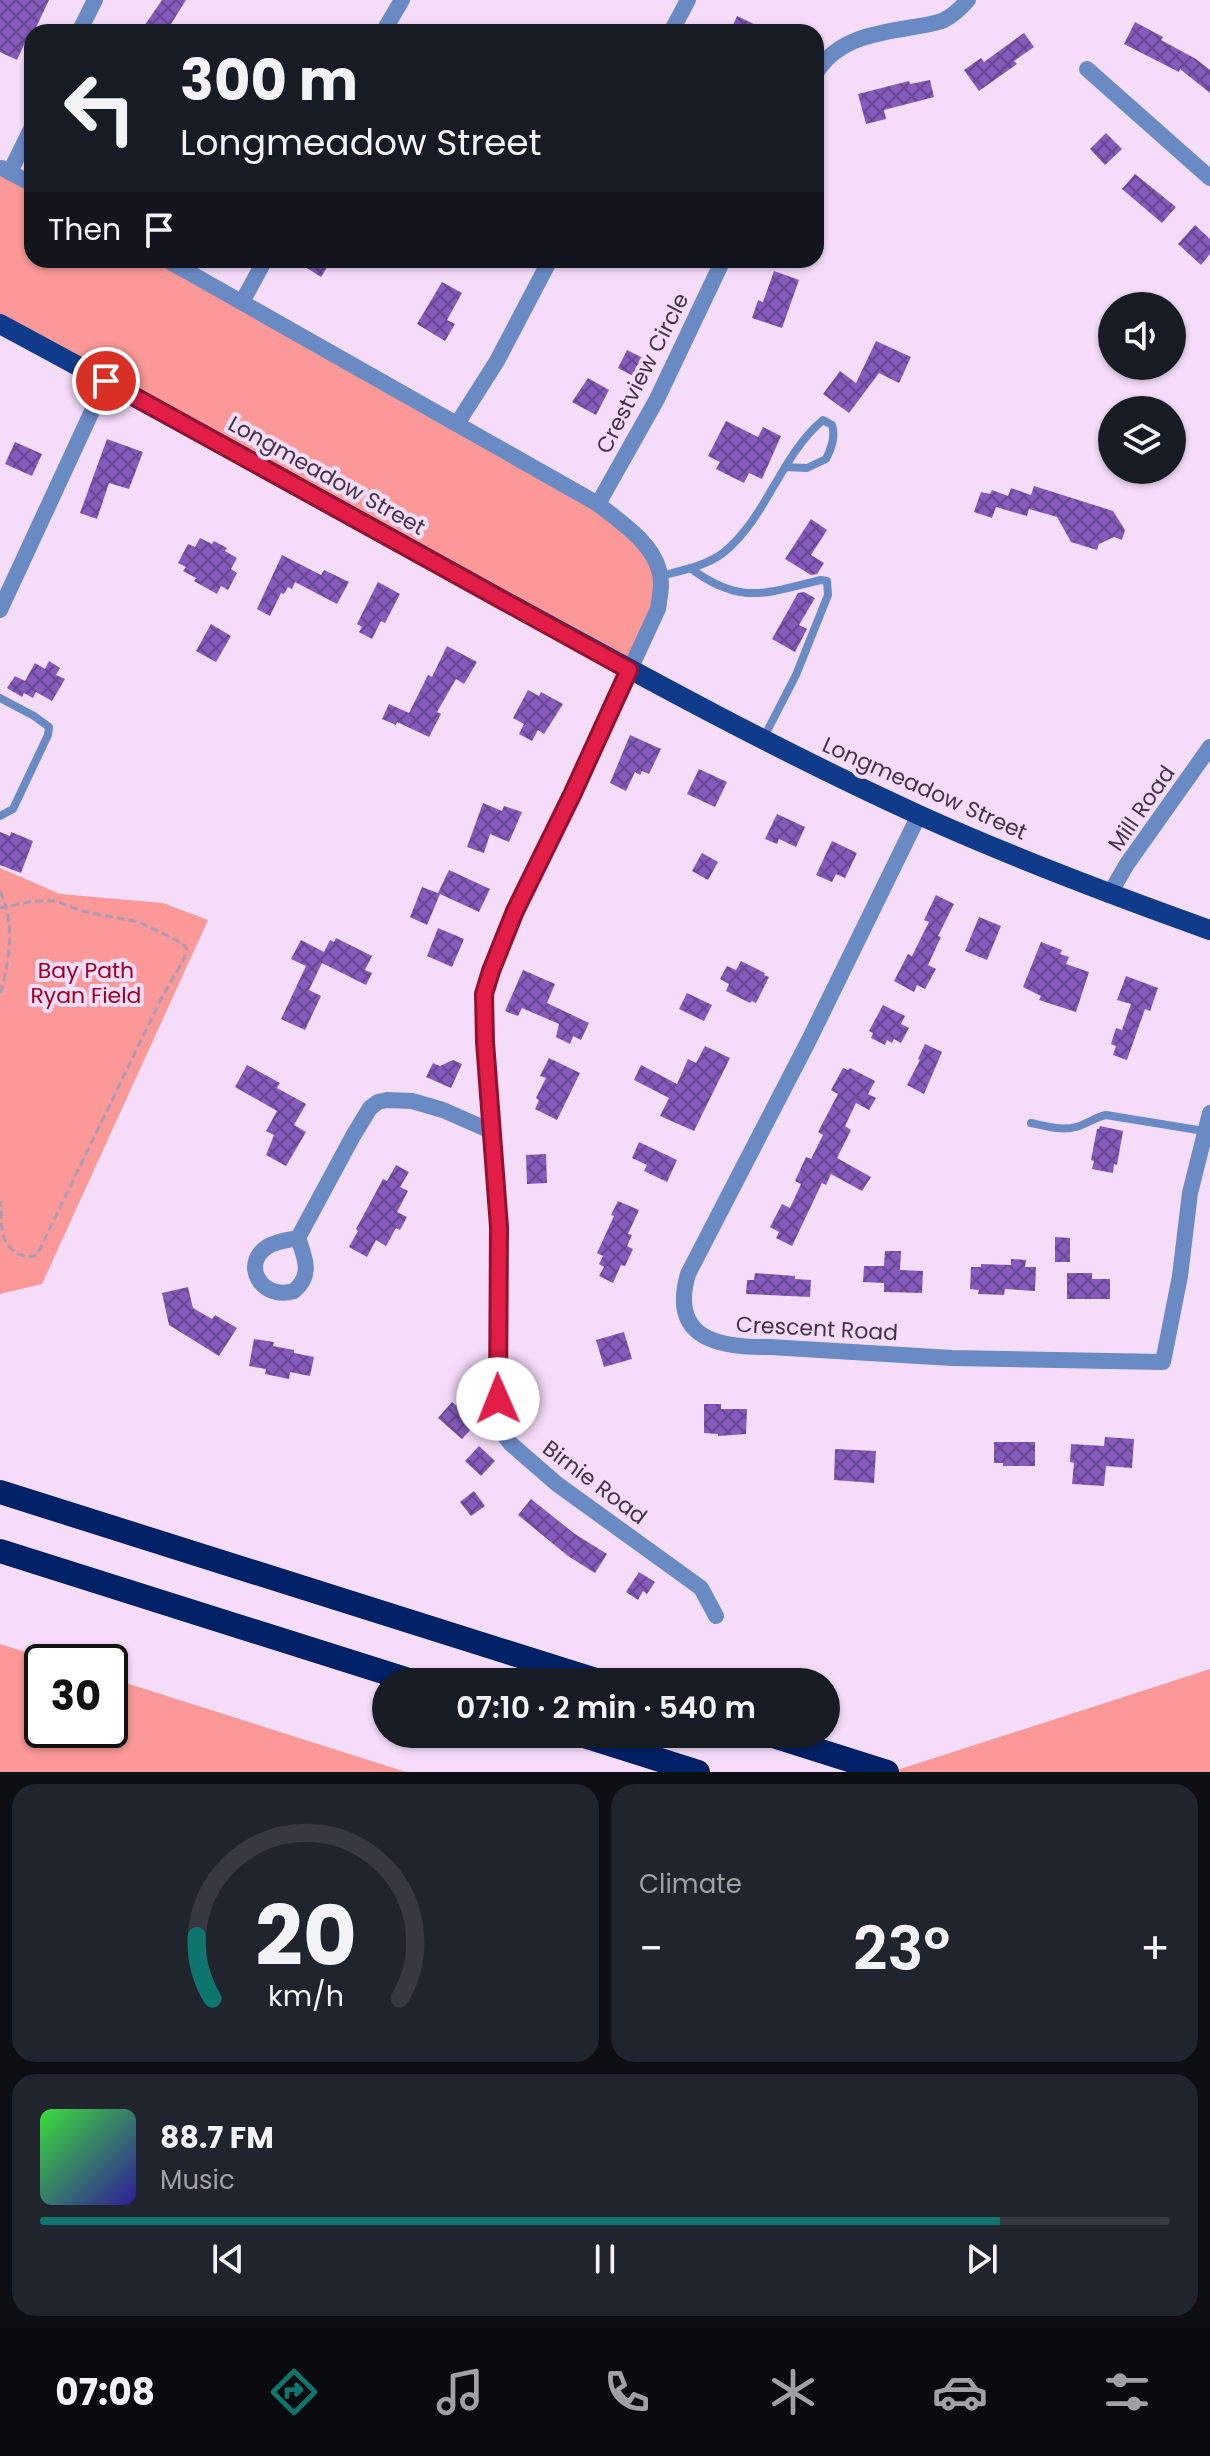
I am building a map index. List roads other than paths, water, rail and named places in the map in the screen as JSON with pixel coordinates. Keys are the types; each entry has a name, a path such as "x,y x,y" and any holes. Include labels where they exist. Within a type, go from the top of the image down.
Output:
{"highway":[{"path":"0,1492 558,1668"},
{"path":"0,1551 372,1668"},
{"path":"622,1748 698,1772"},
{"path":"811,1748 887,1772"}],"main road":[{"name":"Longmeadow Street","path":"0,324 629,670 763,739 919,815 1109,895 1210,930"}],"street":[{"path":"83,24 95,0"},
{"path":"388,24 402,0"},
{"path":"675,24 688,0"},
{"path":"824,63 830,55 852,41 939,22 955,13 968,0"},
{"path":"1087,69 1210,178"},
{"path":"24,139 5,169 24,180"},
{"path":"181,268 598,504 642,540 659,569 658,609 629,670"},
{"path":"242,302 261,268"},
{"path":"457,424 497,361 546,268"},
{"name":"Crestview Circle","path":"598,504 657,399 719,268"},
{"path":"0,610 106,381"},
{"name":"Birnie Road","path":"629,670 527,885 484,994 499,1227 497,1361 500,1430 517,1450 571,1495 701,1588 716,1616"},
{"name":"Mill Road","path":"1109,895 1127,864 1210,747"},
{"name":"Crescent Road","path":"919,815 798,1063 688,1274 684,1299 689,1319 696,1330 711,1341 741,1348 952,1358 1163,1362 1180,1276 1190,1193 1210,1113"},
{"path":"298,1238 353,1136 370,1108 378,1102 397,1099 412,1101 443,1110 493,1132"}],"lane":[{"path":"660,576 690,568 722,554 744,532 799,443 823,420 832,425 832,447 826,459 807,468 785,467"},
{"path":"690,568 705,579 746,594 765,594 827,581 828,595 796,675 763,739"},
{"path":"0,698 49,727 13,809 0,816"},
{"path":"1031,1123 1067,1129 1106,1115 1204,1131"}],"park label":[{"name":"Bay Path Ryan Field","path":"86,982"}]}
